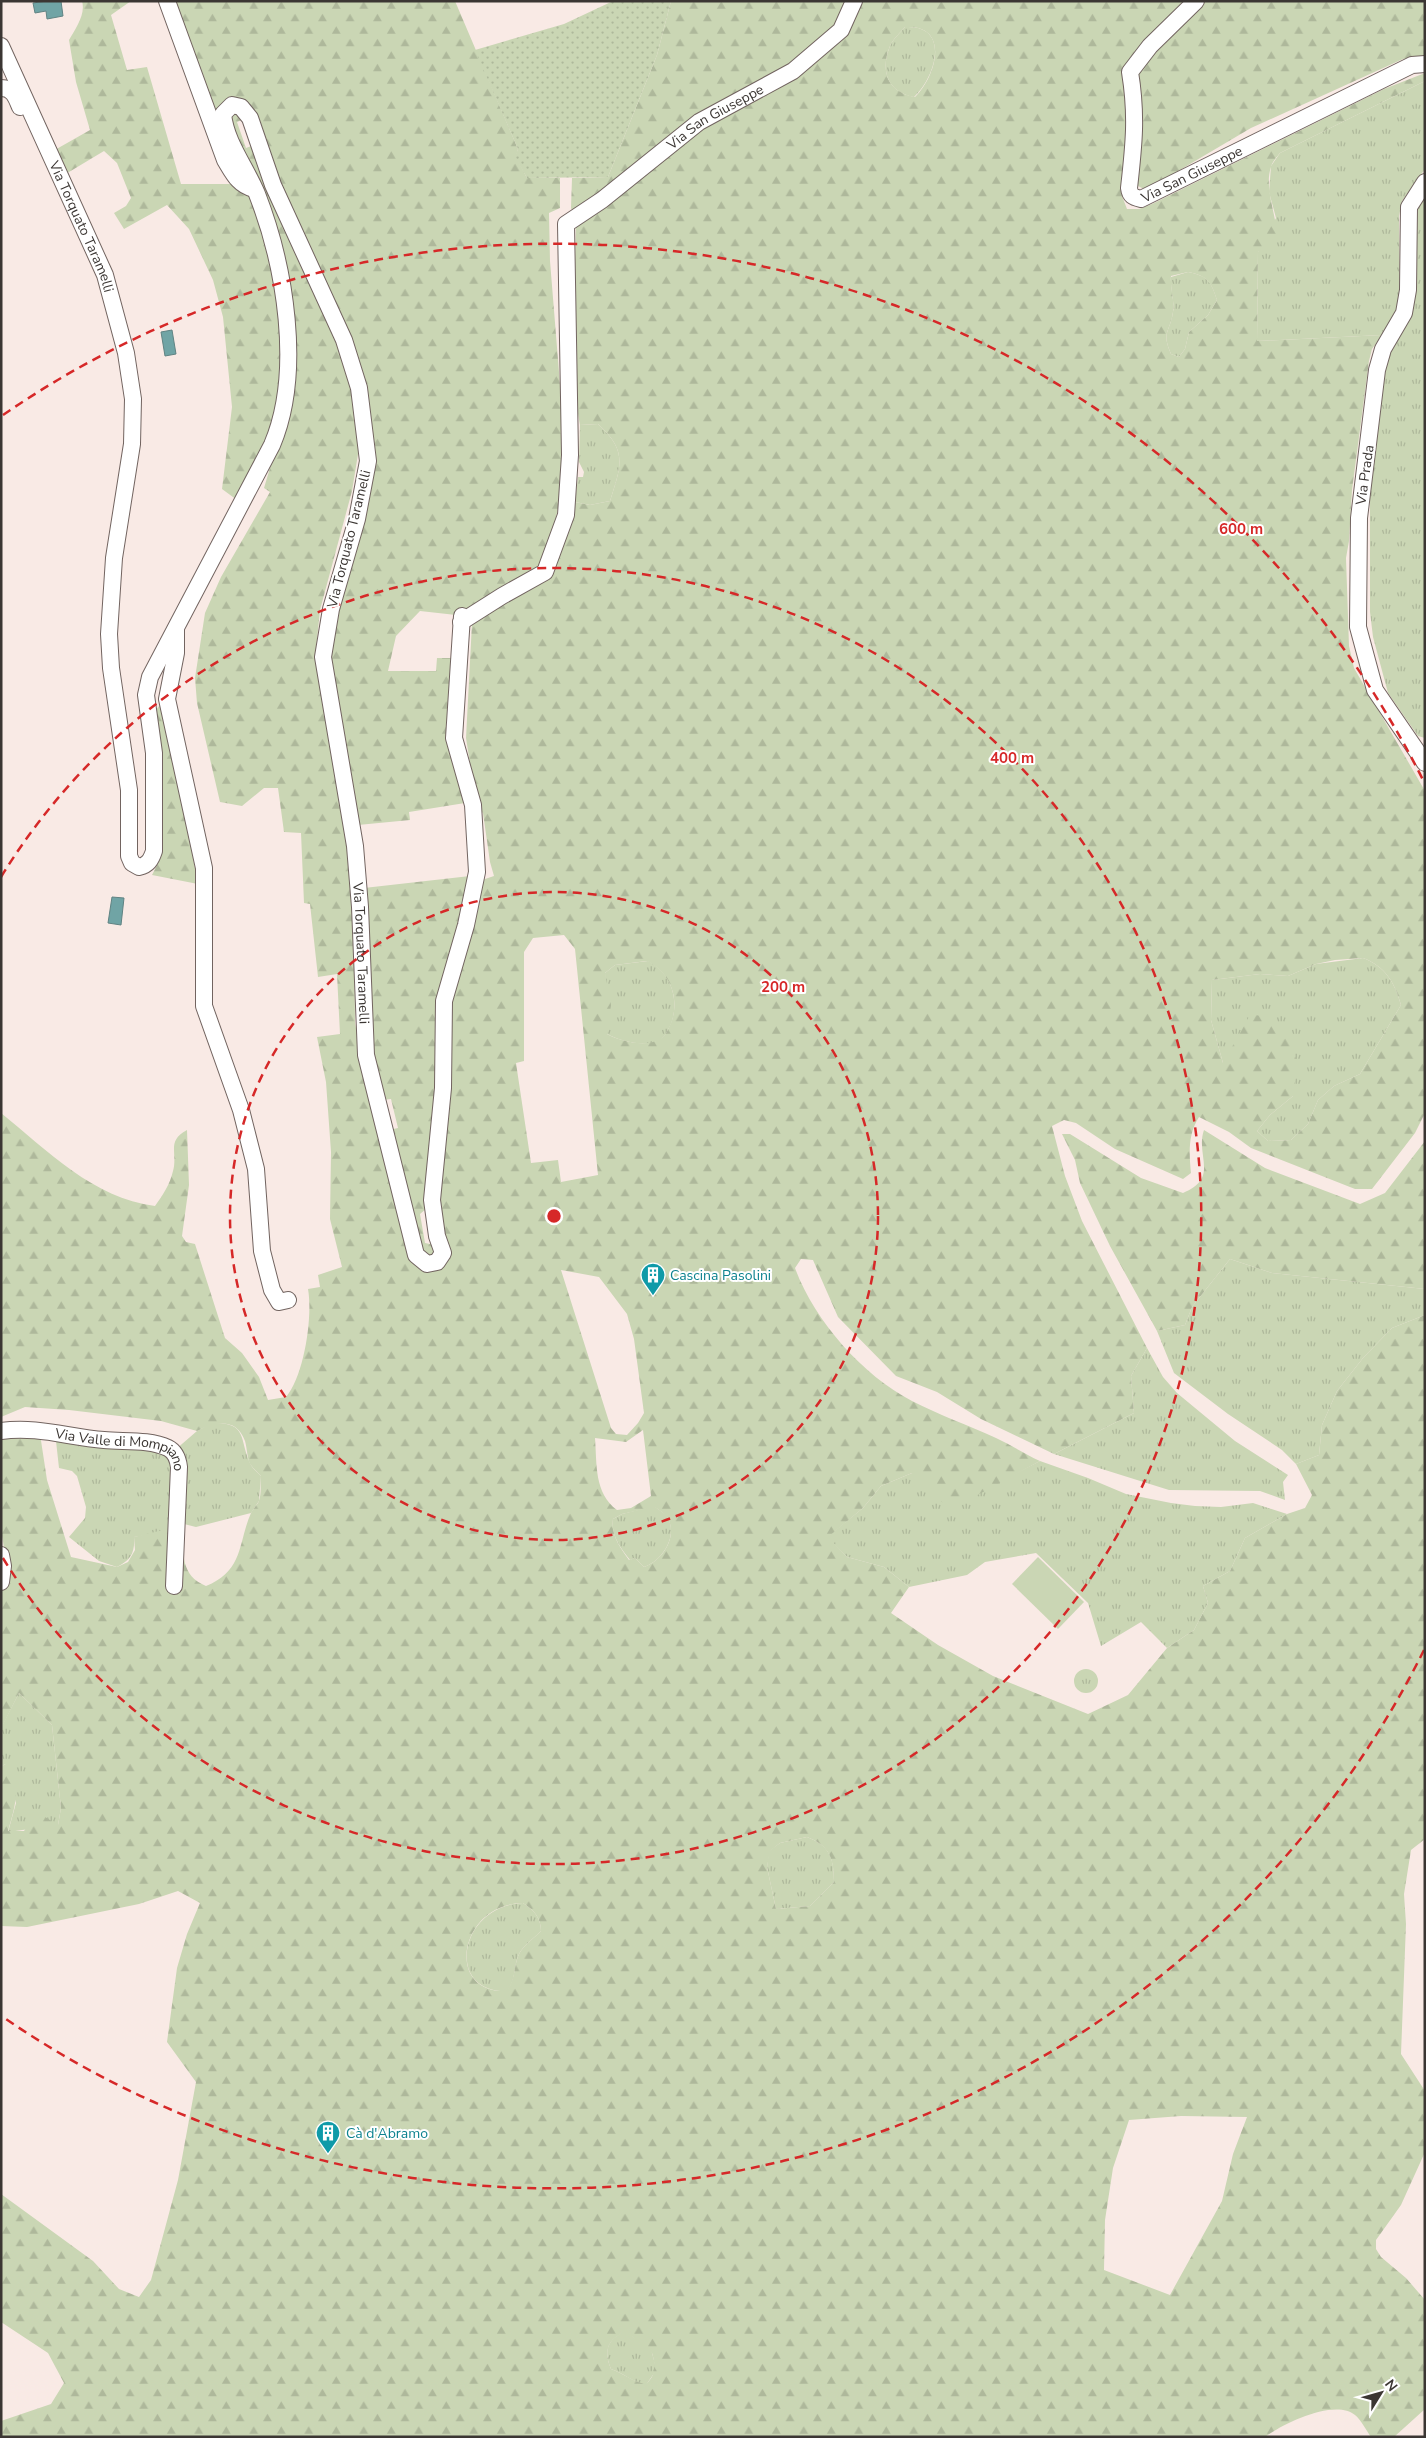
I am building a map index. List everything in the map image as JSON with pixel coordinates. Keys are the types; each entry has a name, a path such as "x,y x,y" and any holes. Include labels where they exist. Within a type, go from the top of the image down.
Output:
{"street":[{"path":"167,1 225,160 237,180 247,187 254,188"},
{"name":"Via San Giuseppe","path":"566,224 602,200 699,122 793,71 841,30 854,1"},
{"name":"Via San Giuseppe","path":"1196,1 1150,46 1130,72 1135,102 1135,127 1129,193 1134,198 1141,199 1412,65 1425,64"},
{"name":"Via Torquato Taramelli","path":"1,46 105,276 126,353 132,399 132,444 114,558 109,634 111,668 129,790 129,856 132,863 139,867 146,866 151,860 154,851 154,753 146,695 150,677 272,445 281,418 288,367 287,324 274,246 254,188 224,126 223,114 232,105 241,107 250,118 274,185 344,340 359,388 368,461 357,519 331,609 323,657 355,846 360,907 366,1055 416,1255 428,1264 437,1262 443,1253 437,1236 432,1200 443,1088 444,1001 466,925 478,872 473,805 454,738 462,619 545,572 566,515 570,455 566,224"},
{"name":"Via Torquato Taramelli","path":"1,88 8,88 15,94 35,145 46,146"},
{"name":"Via Prada","path":"1425,182 1409,207 1408,290 1404,313 1383,349 1377,370 1359,518 1357,598 1358,627 1375,690 1425,763"},
{"name":"Via Torquato Taramelli","path":"176,629 176,653 167,699 204,868 204,1006 241,1110 256,1169 262,1251 272,1290 279,1302 288,1300"},
{"path":"146,695 158,695 167,699"},
{"name":"Via Valle di Mompiano","path":"1,1431 30,1428 168,1448 176,1455 179,1467 174,1586"},
{"path":"1,1555 3,1566 1,1582"}],"green space":[{"path":"82,1 131,1 111,15 127,70 147,67 181,184 235,184 251,193 270,254 284,353 280,411 237,500 222,489 232,407 223,317 213,280 189,229 167,205 124,229 114,213 126,206 131,198 117,163 104,151 64,175 53,151 90,130 76,82 69,40 81,17"},
{"path":"175,1 455,1 518,149 516,157 527,178 560,178 560,208 549,213 550,261 565,446 560,499 542,571 456,615 420,611 396,636 388,671 436,671 437,658 452,658 465,803 409,812 410,820 358,825 326,658 369,427 248,106 217,119"},
{"path":"613,1 671,1 657,55 608,177 527,178 515,157 518,149 475,50 564,24"},
{"path":"671,1 846,1 837,26 797,60 574,214 571,208 572,178 608,177 657,55"},
{"path":"859,1 1190,1 1134,55 1122,196 1127,209 1139,209 1384,89 1425,73 1425,81 1280,153 1273,161 1269,183 1277,235 1258,252 1257,341 1382,335 1372,349 1369,361 1352,490 1346,558 1349,646 1354,668 1425,791 1425,1113 1415,1133 1372,1189 1355,1189 1251,1148 1229,1132 1199,1117 1191,1137 1191,1173 1183,1179 1115,1149 1076,1123 1064,1120 1052,1126 1065,1176 1082,1221 1147,1348 1131,1376 1134,1413 1054,1454 981,1419 937,1392 896,1376 838,1317 813,1260 801,1259 795,1268 803,1288 827,1326 875,1377 912,1401 996,1438 1040,1461 950,1510 912,1473 881,1486 863,1508 828,1537 847,1557 884,1567 909,1587 891,1613 938,1645 993,1676 1088,1714 1128,1695 1167,1648 1194,1630 1208,1603 1203,1586 1230,1571 1245,1538 1287,1514 1305,1508 1312,1495 1296,1464 1319,1455 1322,1425 1337,1391 1363,1358 1392,1328 1425,1315 1425,1839 1411,1850 1404,1894 1406,1924 1401,2054 1425,2091 1425,2152 1401,2205 1376,2240 1376,2249 1381,2257 1406,2278 1425,2300 1425,2409 1394,2437 1371,2437 1355,2415 1335,2409 1322,2411 1296,2420 1265,2437 1,2437 1,2421 51,2404 64,2383 48,2353 1,2322 1,2194 93,2261 119,2289 139,2297 151,2280 178,2180 196,2082 167,2042 177,1968 187,1934 200,1903 178,1891 139,1904 27,1927 1,1926 1,1767 5,1764 11,1771 16,1788 15,1805 8,1831 24,1831 37,1812 58,1825 61,1808 52,1725 19,1693 2,1727 1,1723 1,1590 10,1583 1,1530 1,1437 40,1434 47,1480 71,1557 117,1567 128,1562 135,1550 134,1537 163,1530 180,1531 185,1563 188,1570 192,1576 206,1586 218,1580 234,1564 251,1513 259,1500 261,1476 250,1464 245,1441 241,1433 231,1425 211,1425 197,1431 161,1421 69,1410 25,1407 1,1417 1,1113 72,1171 91,1183 133,1201 155,1206 172,1176 175,1143 181,1134 187,1130 189,1185 182,1236 186,1242 195,1244 225,1338 242,1353 259,1377 268,1400 286,1397 298,1375 306,1346 308,1330 308,1289 320,1287 318,1275 342,1267 330,1219 331,1152 326,1082 317,1037 340,1034 337,974 318,977 310,904 304,903 301,833 284,832 278,788 264,788 242,806 220,802 197,703 195,678 205,613 221,577 270,492 264,488 278,441 288,299 227,118 238,112 244,119 237,122 246,148 254,145 328,317 351,386 359,448 352,491 320,610 315,659 346,829 354,913 355,1023 370,1102 405,1234 408,1252 412,1261 428,1272 440,1266 436,1191 454,990 482,880 494,876 490,862 483,813 477,808 466,738 472,623 542,576 575,502 590,505 610,501 619,468 618,451 608,434 598,424 580,425 576,401 573,351 576,223 704,125 795,74","holes":["905,27 919,28 929,34 934,43 935,53 929,77 915,97 898,90 888,79 886,71 887,55 893,41","1188,272 1195,274 1208,281 1217,300 1208,315 1189,332 1185,349 1179,357 1171,354 1166,336 1172,319 1173,299 1171,276","564,935 575,949 598,1175 561,1182 558,1160 531,1163 516,1063 524,1061 524,952 533,938","1363,958 1371,961 1388,976 1396,989 1401,1005 1360,1074 1334,1086 1318,1100 1308,1124 1291,1140 1268,1141 1257,1131 1270,1115 1293,1096 1298,1062 1284,1031 1273,1016 1250,1015 1223,1063 1211,1020 1212,980 1260,974 1288,976 1316,964 1335,960","647,961 662,972 668,980 674,996 674,1014 667,1032 662,1038 654,1042 641,1043 626,1041 607,1034 611,1005 605,973 615,965","561,1270 599,1277 627,1314 634,1339 644,1413 627,1435 616,1434 611,1428","643,1430 651,1496 631,1508 617,1510 610,1503 600,1487 595,1438 626,1442","654,1507 667,1517 670,1524 670,1540 667,1547 657,1559 644,1567 635,1558 629,1560 619,1546 613,1531 613,1519 622,1514","807,1837 826,1849 832,1860 834,1882 810,1906 776,1909 767,1867 770,1851 780,1843","523,1903 536,1915 540,1922 541,1931 519,1954 513,1978 506,1991 486,1988 474,1978 467,1964 467,1948 473,1932 485,1917 501,1907","1181,2116 1247,2117 1233,2154 1222,2201 1170,2295 1104,2270 1105,2220 1113,2168 1129,2120","626,2334 635,2339 643,2352 652,2353 654,2370 652,2377 646,2384 611,2369 607,2354 609,2345 616,2337"]},
{"path":"1201,1 1425,1 1425,56 1403,59 1251,128 1146,190 1134,184 1136,70"},
{"path":"905,27 919,28 929,34 934,43 933,65 922,88 914,97 897,90 888,79 886,71 887,55 890,46"},
{"path":"1425,81 1425,169 1402,201 1399,216 1400,307 1382,335 1257,341 1258,252 1276,218 1269,192 1271,166 1280,153"},
{"path":"1425,191 1425,738 1418,736 1388,693 1373,637 1370,612 1370,494 1382,367 1399,332 1418,202"},
{"path":"1188,272 1200,275 1208,280 1217,300 1208,315 1189,332 1185,349 1179,357 1171,354 1166,336 1172,319 1173,308 1171,277"},
{"path":"598,424 614,442 618,451 619,468 610,501 590,505 575,502 578,477 583,477 584,472 579,462 580,425"},
{"path":"160,705 164,706 198,884 152,875 159,861 155,711"},
{"path":"470,876 438,1088 427,1208 420,1214 425,1243 435,1245 434,1254 424,1256 389,1130 398,1128 391,1099 382,1100 370,1054 364,888"},
{"path":"1363,958 1371,961 1388,976 1396,989 1401,1005 1360,1074 1334,1086 1318,1100 1308,1124 1291,1140 1268,1141 1257,1131 1270,1115 1293,1096 1223,1063 1211,1020 1212,980 1260,974 1288,976 1316,964"},
{"path":"648,961 663,972 674,996 674,1015 667,1032 660,1040 648,1043 626,1041 607,1034 605,973 615,965"},
{"path":"1204,1130 1265,1168 1360,1204 1385,1193 1425,1141 1425,1289 1272,1273 1230,1259 1192,1307 1185,1325 1157,1331 1110,1246 1080,1183 1075,1160 1062,1134 1070,1134 1141,1178 1183,1193 1194,1187 1201,1180 1204,1173 1202,1139"},
{"path":"1230,1259 1272,1273 1425,1289 1425,1315 1392,1328 1363,1358 1337,1391 1322,1425 1319,1455 1296,1464 1282,1450 1228,1414 1174,1373 1157,1331 1185,1325 1192,1307"},
{"path":"1147,1348 1163,1377 1177,1393 1235,1441 1288,1475 1283,1482 1285,1500 1260,1491 1169,1490 1054,1454 1134,1413 1131,1376"},
{"path":"212,1423 224,1423 232,1425 237,1429 243,1440 251,1465 261,1476 259,1501 251,1513 196,1527 180,1523 175,1450 197,1431"},
{"path":"56,1441 146,1447 171,1456 173,1531 134,1537 133,1552 126,1562 117,1567 99,1561 69,1537 85,1518 86,1507 77,1476 72,1471 59,1468"},
{"path":"1040,1461 1126,1494 1195,1506 1221,1507 1253,1503 1287,1514 1245,1538 1230,1571 1203,1586 1208,1603 1194,1630 1167,1648 1141,1622 1101,1646 1088,1603 1036,1553 985,1562 967,1575 909,1587 884,1567 847,1557 827,1537 863,1508 881,1486 912,1473 1007,1478"},
{"path":"654,1506 667,1516 670,1524 670,1539 662,1554 651,1564 644,1567 635,1558 630,1560 620,1546 613,1531 613,1519 622,1514"},
{"path":"1038,1557 1084,1602 1058,1629 1012,1584"},
{"path":"1086,1669 1091,1670 1097,1676 1097,1686 1091,1692 1086,1693 1081,1692 1075,1686 1074,1681 1075,1676 1081,1670"},
{"path":"19,1693 52,1725 61,1808 58,1825 8,1832 16,1803 5,1764 1,1767 1,1723 2,1726"},
{"path":"807,1837 821,1844 829,1854 832,1860 834,1882 810,1906 776,1909 767,1867 769,1851 780,1843"},
{"path":"523,1903 536,1915 540,1922 541,1931 519,1954 512,1983 507,1991 487,1988 474,1978 468,1965 467,1948 473,1932 485,1918 501,1907"},
{"path":"620,2334 630,2334 652,2353 655,2372 646,2385 611,2369 607,2354 609,2345"}],"water":[{"path":"61,1 63,16 47,19 46,11 35,13 33,3"},
{"path":"172,330 176,354 165,356 161,332"},
{"path":"112,897 124,898 121,925 108,923"}],"place":[{"name":"Cascina Pasolini","path":"653,1296"},
{"name":"Cà d'Abramo","path":"328,2154"}]}
